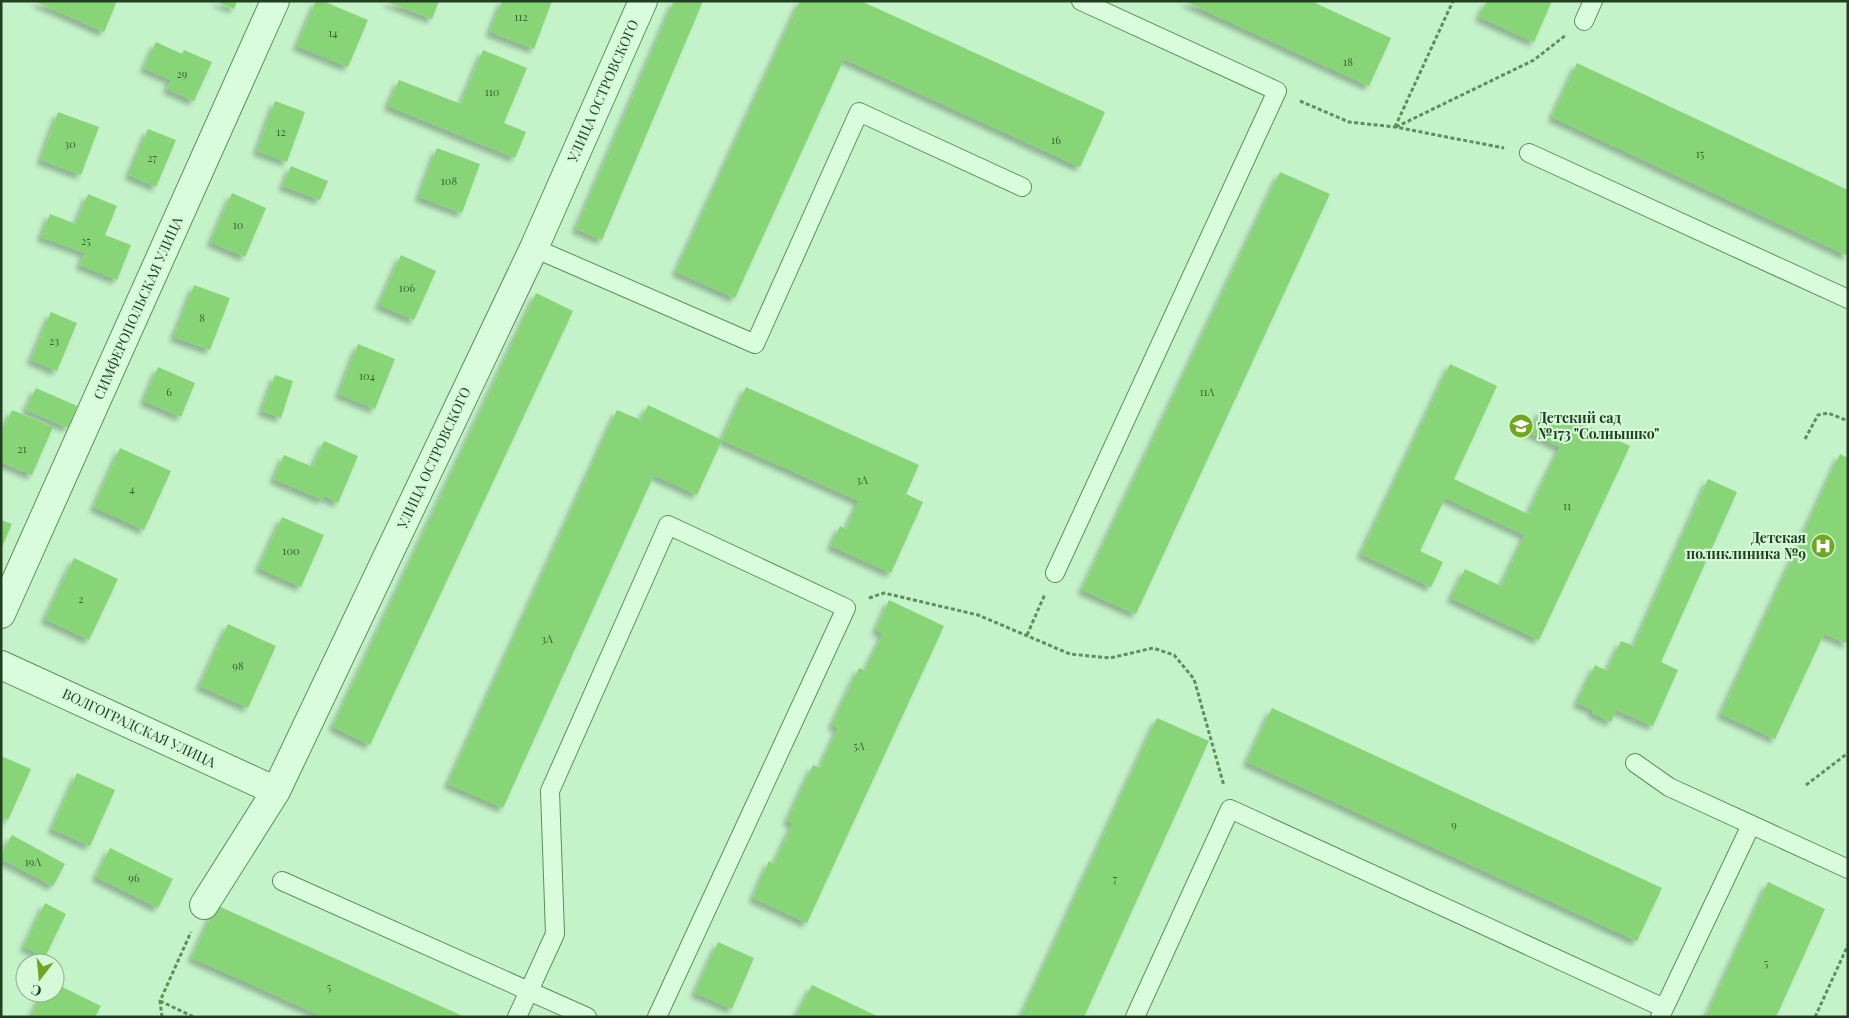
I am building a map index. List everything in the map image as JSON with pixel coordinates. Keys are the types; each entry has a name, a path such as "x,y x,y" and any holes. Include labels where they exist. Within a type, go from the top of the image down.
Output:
{"street":[{"name":"СИМФЕРОПОЛЬСКАЯ УЛИЦА","path":"1,614 275,1"},
{"name":"УЛИЦА ОСТРОВСКОГО","path":"204,905 276,791 534,248 643,1"},
{"name":"ВОЛГОГРАДСКАЯ УЛИЦА","path":"1,665 276,791"}],"lane":[{"path":"1055,574 1277,91 1081,1"},
{"path":"1584,21 1593,1"},
{"path":"534,248 755,344 859,112 1022,187"},
{"path":"1530,153 1848,299"},
{"path":"517,1017 555,934 550,791 668,525 846,608 657,1017"},
{"path":"1635,763 1669,787 1848,869"},
{"path":"1134,1017 1230,808 1662,1013 1751,825"},
{"path":"282,881 587,1017"}],"path":[{"path":"1395,127 1453,1"},
{"path":"1395,127 1534,60 1584,21"},
{"path":"1277,91 1349,122 1395,127 1530,153"},
{"path":"1805,439 1818,415 1828,413 1848,421"},
{"path":"1027,635 1055,574"},
{"path":"846,608 884,593 978,615 1070,654 1110,658 1153,648 1174,656 1194,679 1230,808"},
{"path":"1806,785 1848,753"},
{"path":"162,1017 160,1001 204,905"},
{"path":"1815,1017 1848,945"},
{"path":"160,1001 194,1017"}],"building":[{"path":"34,1 117,1 104,32"},
{"path":"215,1 237,1 234,9"},
{"path":"316,1 323,1 368,20 348,67 297,46"},
{"path":"385,1 439,1 432,19"},
{"path":"502,1 552,1 534,49 490,32"},
{"path":"674,1 703,1 602,240 576,229"},
{"path":"800,1 861,1 1105,112 1080,167 844,59 735,298 676,272"},
{"path":"1184,1 1311,1 1391,38 1369,86"},
{"path":"1487,1 1552,1 1534,42 1479,17"},
{"path":"156,42 182,54 184,50 212,62 194,101 167,89 171,80 144,68"},
{"path":"483,50 527,68 504,123 526,132 515,158 388,106 399,80 461,104"},
{"path":"1577,63 1848,190 1848,256 1552,117"},
{"path":"275,101 305,112 287,162 257,151"},
{"path":"58,112 99,127 81,175 41,160"},
{"path":"148,129 176,140 156,187 129,175"},
{"path":"437,148 480,164 462,213 419,197"},
{"path":"291,166 328,181 320,200 283,186"},
{"path":"1280,172 1330,194 1136,614 1082,590"},
{"path":"232,193 266,208 245,257 211,242"},
{"path":"88,194 117,206 105,235 131,245 117,280 80,265 85,253 41,237 50,214 76,224"},
{"path":"401,255 436,271 414,320 379,305"},
{"path":"194,285 230,298 210,350 174,337"},
{"path":"536,293 573,311 370,745 333,727"},
{"path":"51,312 77,323 57,371 31,360"},
{"path":"358,344 395,359 375,409 339,394"},
{"path":"1450,364 1497,386 1454,479 1528,514 1560,447 1530,433 1541,410 1570,424 1572,419 1630,446 1539,640 1451,598 1465,569 1501,586 1525,535 1445,498 1420,551 1443,562 1431,587 1361,554"},
{"path":"158,367 195,383 181,417 144,401"},
{"path":"275,375 293,381 281,418 262,411"},
{"path":"746,387 919,465 906,494 923,502 891,573 831,546 840,526 846,529 859,501 722,440"},
{"path":"36,388 77,406 68,428 26,410"},
{"path":"648,405 722,440 697,495 654,475 503,808 448,784 617,410 641,420"},
{"path":"12,410 53,427 32,475 1,462 1,436"},
{"path":"324,441 358,456 338,503 324,496 323,500 274,479 284,455 313,467"},
{"path":"120,448 171,471 144,530 94,507"},
{"name":"Детская поликлиника №9","path":"1840,454 1848,458 1848,644 1824,634 1775,739 1721,714"},
{"path":"1708,479 1737,492 1661,662 1678,670 1653,726 1616,710 1611,722 1592,713 1593,710 1577,703 1595,665 1607,671 1621,641 1634,646"},
{"path":"282,517 324,535 301,587 259,568"},
{"path":"1,520 12,524 1,549"},
{"path":"74,558 118,579 89,640 45,619"},
{"path":"889,600 944,626 807,923 753,898 769,861 774,864 793,824 787,821 813,765 820,768 838,728 832,725 859,668 865,671 883,634 876,630"},
{"path":"228,624 276,646 248,708 200,686"},
{"path":"1272,708 1662,888 1637,941 1247,762"},
{"path":"1157,718 1209,741 1084,1017 1021,1017"},
{"path":"1,756 31,769 8,820 1,816"},
{"path":"77,773 115,790 90,846 52,829"},
{"path":"12,835 65,864 53,886 1,859 1,855"},
{"path":"110,848 173,879 158,908 96,877"},
{"path":"1768,882 1825,909 1776,1017 1706,1017"},
{"path":"45,903 66,914 47,953 37,953 24,947"},
{"path":"216,905 465,1017 324,1017 192,958"},
{"path":"718,942 754,958 732,1009 695,993"},
{"path":"812,985 879,1017 796,1017"},
{"path":"65,988 101,1006 95,1017 31,1017 37,1003 65,1003"}],"place":[{"name":"Детский сад №173 \"Солнышко\"","path":"1521,426"},
{"name":"Детская поликлиника №9","path":"1823,546"}]}
